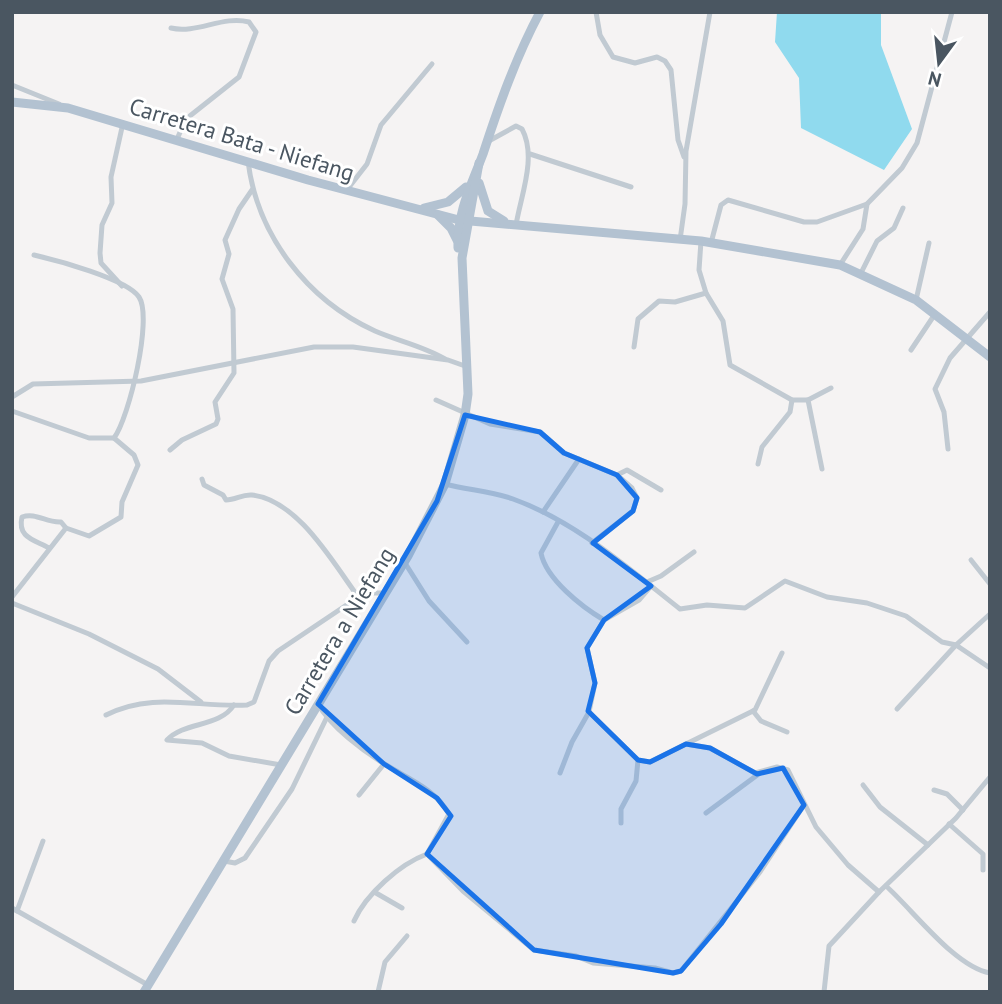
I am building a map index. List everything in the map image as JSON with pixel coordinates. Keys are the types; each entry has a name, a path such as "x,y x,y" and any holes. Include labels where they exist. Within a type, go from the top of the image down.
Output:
{"main road":[{"path":"465,234 463,220 486,142 510,76 540,12"},
{"name":"Carretera Bata - Niefang","path":"12,102 68,108 346,191 463,220 711,243 840,265 916,300 990,357"},
{"path":"413,208 432,208 448,202 470,183 479,168"},
{"path":"479,168 482,201 488,211 514,225"},
{"path":"460,254 470,183"},
{"path":"438,215 456,235 460,254"},
{"path":"460,254 465,234 473,223 481,222"},
{"name":"Carretera a Niefang","path":"146,988 404,562 445,484 465,415 468,394 460,254"}],"street":[{"path":"596,12 600,35 613,57 635,63 661,58 671,70 678,140 685,161"},
{"path":"680,240 685,161 710,12"},
{"path":"711,243 721,205 728,200 804,222 817,222 867,205 902,168 917,143 951,12"},
{"path":"171,28 187,29 233,19 249,22 256,32 239,77 186,119 177,139"},
{"path":"346,191 367,164 382,125 432,64"},
{"path":"12,85 68,108"},
{"path":"122,287 101,263 100,253 103,225 112,203 111,177 123,123"},
{"path":"486,142 516,126 522,129 526,136 530,154 514,225"},
{"path":"530,154 631,187"},
{"path":"248,161 252,190 263,221 279,247 309,285 339,311 373,330 465,366"},
{"path":"170,450 182,440 216,424 218,419 215,402 234,373 233,309 222,279 229,254 225,240 239,209 252,190"},
{"path":"840,265 863,229 867,205"},
{"path":"861,273 877,241 894,228 903,208"},
{"path":"701,242 699,270 706,293 723,321 730,366 792,400 808,400 831,388"},
{"path":"916,300 929,243"},
{"path":"34,256 76,264 139,298 143,312 134,381 114,438"},
{"path":"635,347 638,319 659,301 675,302 706,293"},
{"path":"948,449 944,412 934,389 950,358 970,339 990,312"},
{"path":"911,351 935,314"},
{"path":"12,397 33,384 134,381 334,345 448,360"},
{"path":"436,400 490,424 541,432 564,453 617,475 632,488 636,505 626,517 592,543"},
{"path":"758,464 762,447 790,412 792,400"},
{"path":"808,400 822,469"},
{"path":"12,411 80,436 103,440 114,438"},
{"path":"49,548 24,534 21,528 22,517 35,515 48,521 61,522 66,528 89,536 121,517 122,502 138,465 134,456 114,438"},
{"path":"543,513 579,459"},
{"path":"617,475 627,470 661,490"},
{"path":"202,479 204,485 226,499 253,495 281,506 305,523 359,598"},
{"path":"445,484 503,495 543,513 592,543 685,610 707,605 750,607 785,581 827,597 867,603 906,616 942,642 956,645 990,668"},
{"path":"558,522 541,553 545,565 585,607 604,620"},
{"path":"12,597 66,528"},
{"path":"560,774 572,742 589,712 595,683 587,648 604,620 639,600 649,584 694,552"},
{"path":"971,559 990,584"},
{"path":"404,562 429,601 467,642"},
{"path":"106,715 123,706 144,702 234,705 254,702 269,661 278,651 359,598 384,593"},
{"path":"12,603 89,634 158,668 201,702"},
{"path":"897,709 956,645 990,614"},
{"path":"589,712 638,760 650,762 753,711 782,653"},
{"path":"318,704 327,717 384,764 419,783 442,803 449,814 427,854 414,858 359,909 354,921"},
{"path":"234,705 228,715 177,732 167,740 202,743 229,756 281,765"},
{"path":"753,711 761,721 787,732"},
{"path":"223,861 235,863 245,858 292,789 327,717"},
{"path":"685,744 710,748 749,770 760,773"},
{"path":"621,823 621,809 635,783 638,760"},
{"path":"359,795 384,764"},
{"path":"705,813 760,773 777,767 788,770 816,828 839,856 878,892"},
{"path":"824,992 829,947 878,892 949,824 990,777"},
{"path":"863,785 880,807 928,845"},
{"path":"934,790 947,794 962,810"},
{"path":"427,854 463,891 534,950 576,956 593,963 655,968 673,973 681,971 721,924 804,806"},
{"path":"949,824 983,854 983,870"},
{"path":"43,841 15,909 146,988"},
{"path":"886,886 938,938 979,971 990,973"},
{"path":"376,893 402,908"},
{"path":"378,992 385,962 407,936"}],"highlighted area":[{"path":"465,415 540,432 564,453 617,475 637,498 633,511 593,543 651,586 604,620 587,648 595,683 588,711 638,760 650,762 686,744 710,748 757,774 783,768 804,805 721,924 681,971 673,973 534,950 427,854 451,816 437,798 384,764 318,704 437,501"}],"water":[{"path":"777,12 881,12 881,45 912,129 884,170 801,128 799,78 775,42"}]}
